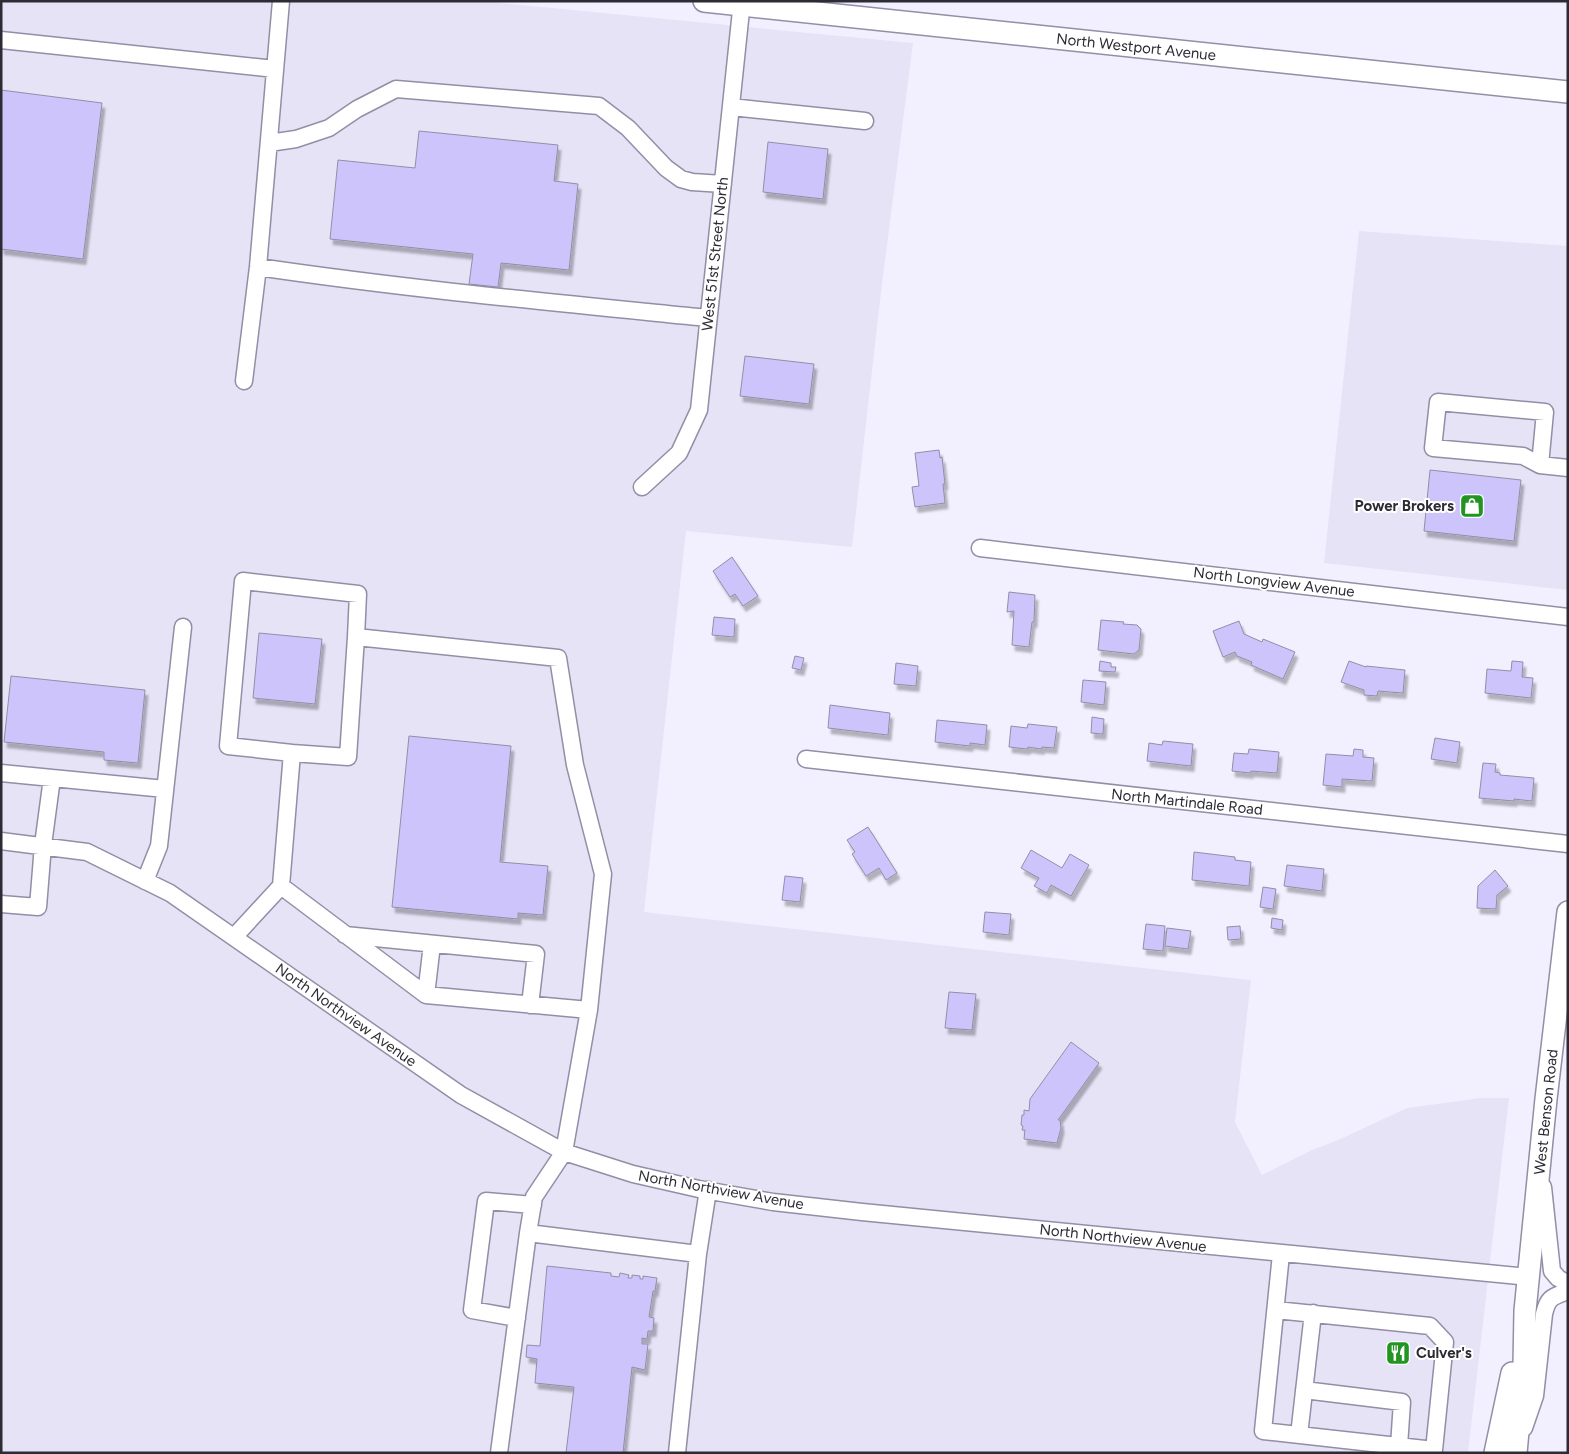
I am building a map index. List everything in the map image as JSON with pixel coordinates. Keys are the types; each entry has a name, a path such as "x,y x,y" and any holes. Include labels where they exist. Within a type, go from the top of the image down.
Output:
{"main road":[{"name":"North Westport Avenue","path":"704,1 742,3 1568,92"},
{"name":"West Benson Road","path":"1517,1450 1524,1366 1528,1277 1568,912"},
{"name":"West Benson Road","path":"1495,1453 1525,1312"}],"street":[{"path":"244,382 258,267 281,1"},
{"name":"West 51st Street North","path":"642,487 679,453 699,410 742,3"},
{"path":"1,40 275,69"},
{"path":"269,143 296,139 329,128 357,109 396,89 599,106 628,128 666,168 682,179 692,182 723,184"},
{"path":"731,107 865,121"},
{"path":"258,267 359,282 473,295 708,318"},
{"path":"1540,465 1545,412 1438,402 1433,448 1523,456 1540,465 1568,468"},
{"name":"North Longview Avenue","path":"980,548 1568,617"},
{"path":"243,581 358,594 348,757 292,753 228,746 243,581"},
{"path":"145,881 159,846 183,627"},
{"path":"356,637 558,658 575,765 603,874 589,1010 564,1152 534,1197 532,1205 499,1453"},
{"path":"234,937 281,886 292,753"},
{"name":"North Martindale Road","path":"806,760 1568,844"},
{"path":"1,773 165,789"},
{"path":"1,904 38,907 43,846 52,778"},
{"name":"North Northview Avenue","path":"1,841 87,852 170,893 461,1094 564,1152 633,1174 774,1202 1281,1254 1528,1277"},
{"path":"281,886 426,995 589,1010"},
{"path":"345,935 536,954 530,1005"},
{"path":"426,995 432,944"},
{"path":"1540,1165 1552,1272 1568,1284"},
{"path":"677,1453 698,1254 708,1190"},
{"path":"517,1318 472,1310 486,1201 532,1205"},
{"path":"528,1233 698,1254"},
{"path":"1276,1310 1430,1326 1445,1342 1434,1450 1263,1431 1281,1254"},
{"path":"1517,1450 1535,1396 1546,1304 1550,1298 1568,1291"},
{"path":"1299,1435 1313,1314"},
{"path":"1304,1390 1402,1402 1399,1446"}],"shaded area":[{"path":"1,1 479,1 913,43 881,292 852,547 686,531 644,912 1251,980 1235,1122 1262,1175 1312,1150 1407,1108 1481,1098 1509,1098 1468,1453 1,1453"},
{"path":"1359,231 1568,246 1568,590 1324,563"}],"building":[{"path":"1,90 102,103 83,259 1,249"},
{"path":"419,131 558,145 554,181 578,184 569,270 501,263 498,287 469,284 473,254 330,239 338,160 415,168"},
{"path":"768,142 828,149 823,199 763,192"},
{"path":"745,356 814,364 809,404 740,396"},
{"path":"939,450 940,458 942,457 945,503 915,507 912,487 919,486 915,453"},
{"name":"Power Brokers","path":"1430,470 1521,480 1514,541 1424,531"},
{"path":"732,557 758,596 743,606 735,594 730,597 713,571"},
{"path":"1009,592 1035,595 1034,622 1032,622 1029,647 1012,645 1014,611 1007,612"},
{"path":"714,617 735,619 734,637 712,635"},
{"path":"1101,620 1137,625 1141,629 1139,650 1134,654 1098,650"},
{"path":"1239,621 1244,634 1262,642 1263,639 1295,652 1283,679 1251,665 1252,662 1237,656 1235,652 1223,657 1213,631"},
{"path":"259,633 322,639 315,704 253,698"},
{"path":"795,656 804,658 801,670 792,668"},
{"path":"1100,661 1111,663 1111,667 1116,667 1115,672 1099,671"},
{"path":"1349,661 1366,667 1405,670 1403,693 1378,691 1377,696 1364,695 1364,690 1341,682"},
{"path":"1512,661 1523,662 1522,677 1533,678 1531,698 1485,693 1487,669 1511,671"},
{"path":"896,663 918,666 916,686 894,684"},
{"path":"11,676 145,690 138,763 104,760 104,752 4,742"},
{"path":"1083,680 1106,682 1104,705 1081,702"},
{"path":"830,705 890,713 888,735 828,728"},
{"path":"1092,717 1104,719 1103,734 1091,733"},
{"path":"937,720 987,725 985,745 970,743 970,746 935,742"},
{"path":"1028,724 1057,727 1054,748 1028,747 1027,749 1009,747 1011,726 1027,728"},
{"path":"409,736 511,746 500,862 548,866 543,915 518,913 518,919 392,907"},
{"path":"1435,738 1460,742 1457,763 1431,759"},
{"path":"1163,741 1193,744 1191,766 1147,761 1149,743 1162,745"},
{"path":"1249,749 1279,752 1277,773 1232,771 1234,753 1248,754"},
{"path":"1354,749 1363,750 1363,757 1374,758 1372,781 1342,779 1342,787 1323,785 1326,754 1353,756"},
{"path":"1483,763 1496,764 1495,772 1500,773 1500,775 1534,778 1532,801 1479,798"},
{"path":"868,827 897,873 886,880 879,868 866,876 852,854 855,852 847,840"},
{"path":"1031,850 1062,868 1070,854 1089,865 1071,896 1051,885 1047,893 1034,886 1039,878 1021,868"},
{"path":"1194,852 1235,857 1235,860 1251,862 1249,886 1192,880"},
{"path":"1287,865 1324,869 1322,891 1284,886"},
{"path":"1495,870 1508,886 1497,895 1496,909 1477,908 1478,886"},
{"path":"785,876 803,878 800,902 782,900"},
{"path":"1263,887 1276,889 1273,909 1260,907"},
{"path":"985,912 1011,914 1009,935 983,932"},
{"path":"1272,918 1283,920 1282,930 1271,928"},
{"path":"1146,924 1165,926 1163,951 1143,949"},
{"path":"1240,926 1241,939 1228,940 1227,927"},
{"path":"1167,928 1191,931 1188,949 1165,946"},
{"path":"949,992 976,994 972,1030 945,1028"},
{"path":"1071,1042 1099,1063 1058,1120 1060,1120 1061,1128 1057,1143 1024,1139 1025,1130 1022,1130 1023,1126 1021,1125 1024,1110 1029,1111 1030,1099"},
{"path":"547,1266 611,1273 611,1276 619,1277 620,1273 629,1275 628,1278 632,1278 632,1275 640,1276 640,1279 643,1279 643,1276 657,1278 649,1317 654,1318 653,1331 648,1331 647,1339 642,1338 642,1344 648,1344 645,1370 632,1367 623,1453 566,1453 574,1387 535,1383 537,1359 526,1357 527,1345 540,1346"}],"place":[{"name":"Power Brokers","path":"1472,506"},
{"name":"Culver's","path":"1398,1353"}]}
